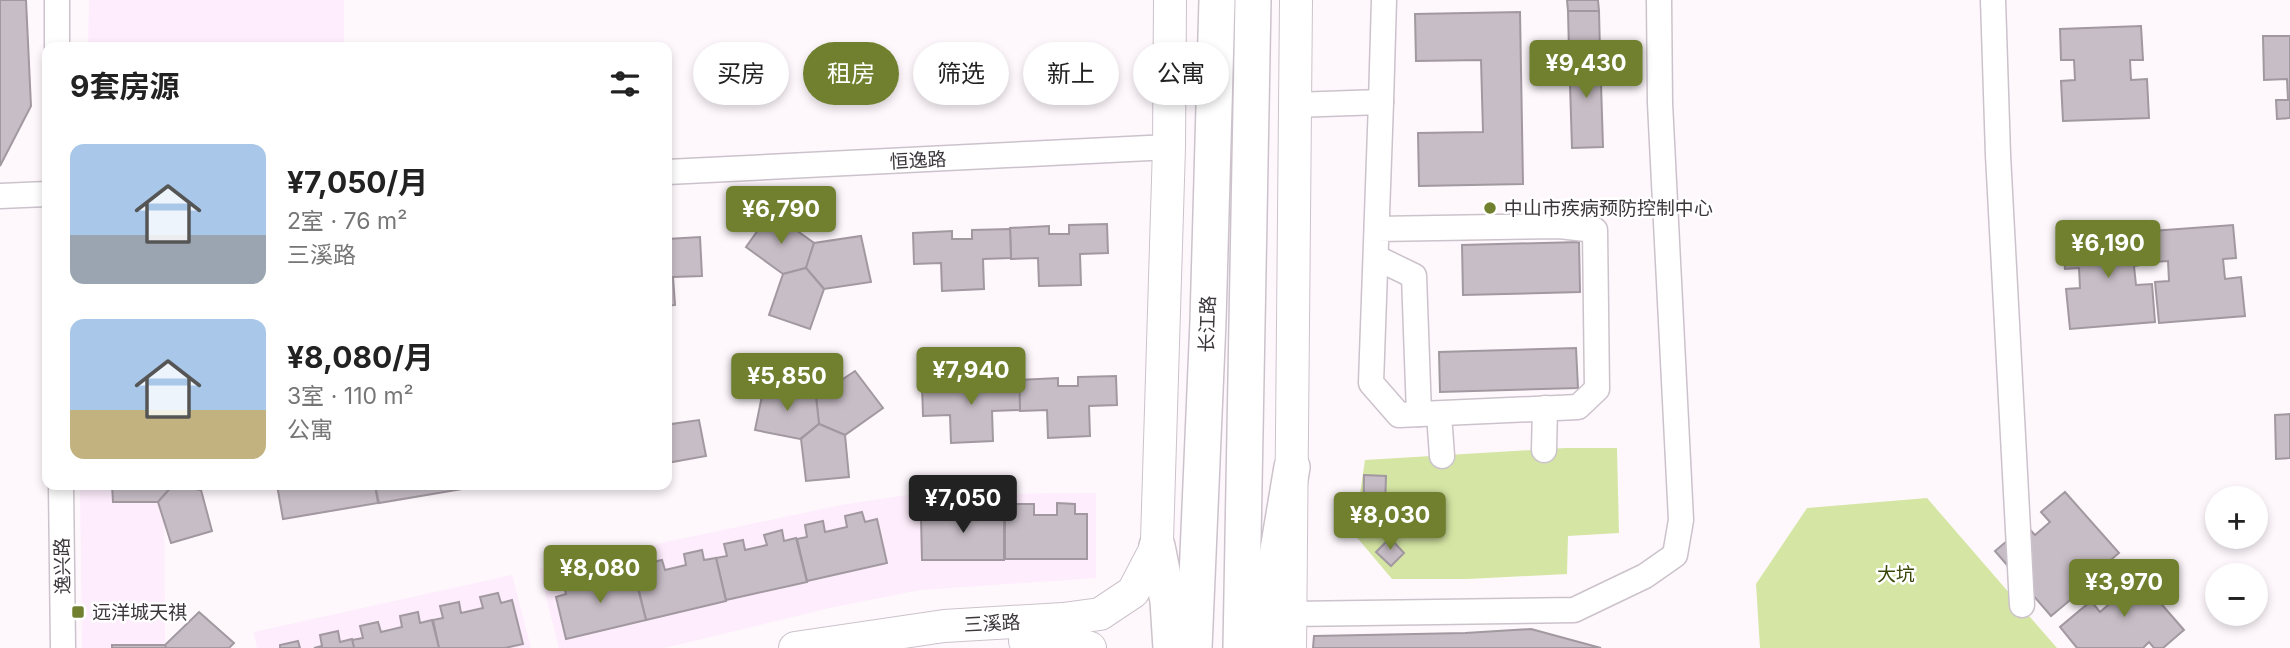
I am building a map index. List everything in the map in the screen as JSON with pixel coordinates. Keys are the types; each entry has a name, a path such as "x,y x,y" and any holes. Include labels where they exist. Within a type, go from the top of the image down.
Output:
{"highway":[{"name":"长江路","path":"1194,648 1217,0"},
{"name":"长江路","path":"1241,648 1253,0"},
{"path":"1258,648 1273,580 1292,467"},
{"path":"1157,546 1168,601 1171,648"}],"main road":[{"path":"1154,648 1169,147 1170,0"},
{"path":"1290,648 1296,0"},
{"name":"三溪路","path":"795,648 944,626 1063,620 1100,614 1132,592 1157,546"},
{"name":"三溪路","path":"909,648 948,643 1069,641 1090,648"}],"street":[{"path":"57,0 57,42"},
{"path":"1377,229 1559,226 1595,230 1597,389 1577,407 1399,415 1371,383 1384,0"},
{"path":"1291,614 1574,610 1645,576 1675,555 1681,520 1660,103 1659,0"},
{"path":"1993,0 1998,155 2022,604"},
{"path":"1294,105 1381,102"},
{"name":"恒逸路","path":"672,172 1169,147"},
{"path":"0,196 42,194"},
{"path":"1377,258 1414,276 1429,414 1442,456"},
{"path":"1544,450 1545,408"},
{"name":"逸兴路","path":"61,490 63,648"}],"shaded area":[{"path":"89,0 344,0 344,42 88,42"},
{"path":"80,490 164,490 165,648 82,648"},
{"path":"1096,493 1096,578 920,590 834,607 664,648 559,648 539,569 841,505 907,495"},
{"path":"512,575 531,648 257,648 254,632"}],"green space":[{"path":"1565,448 1617,448 1619,533 1568,536 1567,574 1468,579 1392,579 1354,534 1365,460"},
{"name":"大坑","path":"1927,498 2057,648 1760,648 1756,584 1807,508"}],"building":[{"path":"0,0 26,0 31,106 0,166"},
{"path":"1567,0 1598,0 1599,11 1568,11"},
{"path":"1568,11 1599,11 1600,52 1569,52"},
{"path":"1520,12 1523,184 1419,186 1418,133 1483,132 1481,60 1416,61 1415,14"},
{"path":"2141,26 2143,60 2130,60 2131,80 2147,79 2149,118 2063,121 2061,81 2075,80 2074,60 2061,60 2060,29"},
{"path":"2263,36 2290,36 2290,118 2277,119 2276,100 2288,100 2287,79 2264,80"},
{"path":"1569,52 1600,52 1603,147 1572,148"},
{"path":"771,212 814,243 806,268 783,274 746,247"},
{"path":"1107,224 1108,253 1080,254 1081,285 1039,286 1038,258 1011,259 1010,228 1049,226 1049,234 1069,234 1069,225"},
{"path":"2233,225 2236,258 2223,259 2225,279 2241,277 2245,316 2159,323 2155,282 2169,281 2168,261 2154,262 2152,231"},
{"path":"1010,229 1011,258 983,259 984,289 942,291 941,263 914,264 913,233 952,231 952,239 972,239 972,230"},
{"path":"2144,231 2147,264 2134,266 2136,285 2152,284 2155,322 2070,329 2066,289 2080,288 2079,268 2065,269 2062,237"},
{"path":"861,236 871,282 824,289 806,268 814,243"},
{"path":"700,237 702,276 673,277 675,305 672,305 672,239"},
{"path":"1579,242 1580,292 1463,295 1462,245"},
{"path":"806,268 824,289 810,329 769,315 783,274"},
{"path":"1576,348 1578,388 1440,392 1439,352"},
{"path":"855,371 883,408 845,435 819,424 816,397"},
{"path":"1116,376 1117,405 1089,406 1090,436 1048,438 1047,410 1020,411 1019,380 1058,378 1058,386 1078,386 1078,377"},
{"path":"1019,381 1020,410 992,411 993,441 951,443 950,415 923,416 922,385 961,383 961,391 981,390 980,382"},
{"path":"764,386 816,397 819,424 800,439 755,430"},
{"path":"2290,414 2290,458 2276,459 2275,415"},
{"path":"699,420 706,456 672,462 672,424"},
{"path":"819,424 845,435 849,477 806,481 801,439"},
{"path":"1364,475 1386,476 1384,537 1363,536"},
{"path":"112,490 169,490 158,502 113,502"},
{"path":"169,490 201,490 212,531 171,543 158,502"},
{"path":"278,490 376,490 378,503 283,519"},
{"path":"376,490 456,490 379,503"},
{"path":"2065,492 2119,553 2093,575 2085,565 2070,578 2081,591 2051,616 1995,551 2026,525 2035,535 2050,522 2041,512"},
{"path":"1057,503 1075,504 1075,514 1087,514 1087,559 1005,559 1005,516 1015,516 1015,504 1034,504 1034,515 1057,515"},
{"path":"973,504 992,504 992,515 1004,515 1004,560 922,560 921,517 932,517 932,505 951,505 951,515 973,515"},
{"path":"862,512 865,522 877,519 887,563 807,581 797,539 807,537 805,525 823,521 825,532 847,527 845,516"},
{"path":"782,530 784,541 796,538 807,582 726,600 716,558 727,556 724,544 743,540 745,550 767,545 764,535"},
{"path":"1390,538 1404,553 1391,566 1376,552"},
{"path":"702,550 704,560 716,558 726,601 646,620 636,578 646,575 644,564 662,560 665,570 686,565 684,554"},
{"path":"2130,568 2184,630 2163,648 2154,648 2149,642 2143,648 2077,648 2060,627 2091,601 2100,612 2115,599 2106,588"},
{"path":"621,569 624,579 635,577 646,620 566,639 556,597 566,594 563,583 582,579 584,589 606,584 603,573"},
{"path":"498,593 501,603 512,600 523,644 505,648 439,648 433,620 443,618 440,606 459,602 461,613 483,608 480,597"},
{"path":"199,612 234,643 229,648 166,648 165,645"},
{"path":"418,612 420,623 432,620 439,648 354,648 352,640 363,638 360,626 378,622 381,632 402,627 400,616"},
{"path":"1531,629 1601,648 1313,648 1314,636"},
{"path":"338,631 340,642 352,639 354,648 314,648 322,646 320,635"},
{"path":"298,641 300,648 280,648 280,645"},
{"path":"112,645 165,645 166,648 112,648"}],"place":[{"name":"中山市疾病预防控制中心","path":"1490,208"},
{"name":"远洋城天祺","path":"78,612"}]}
